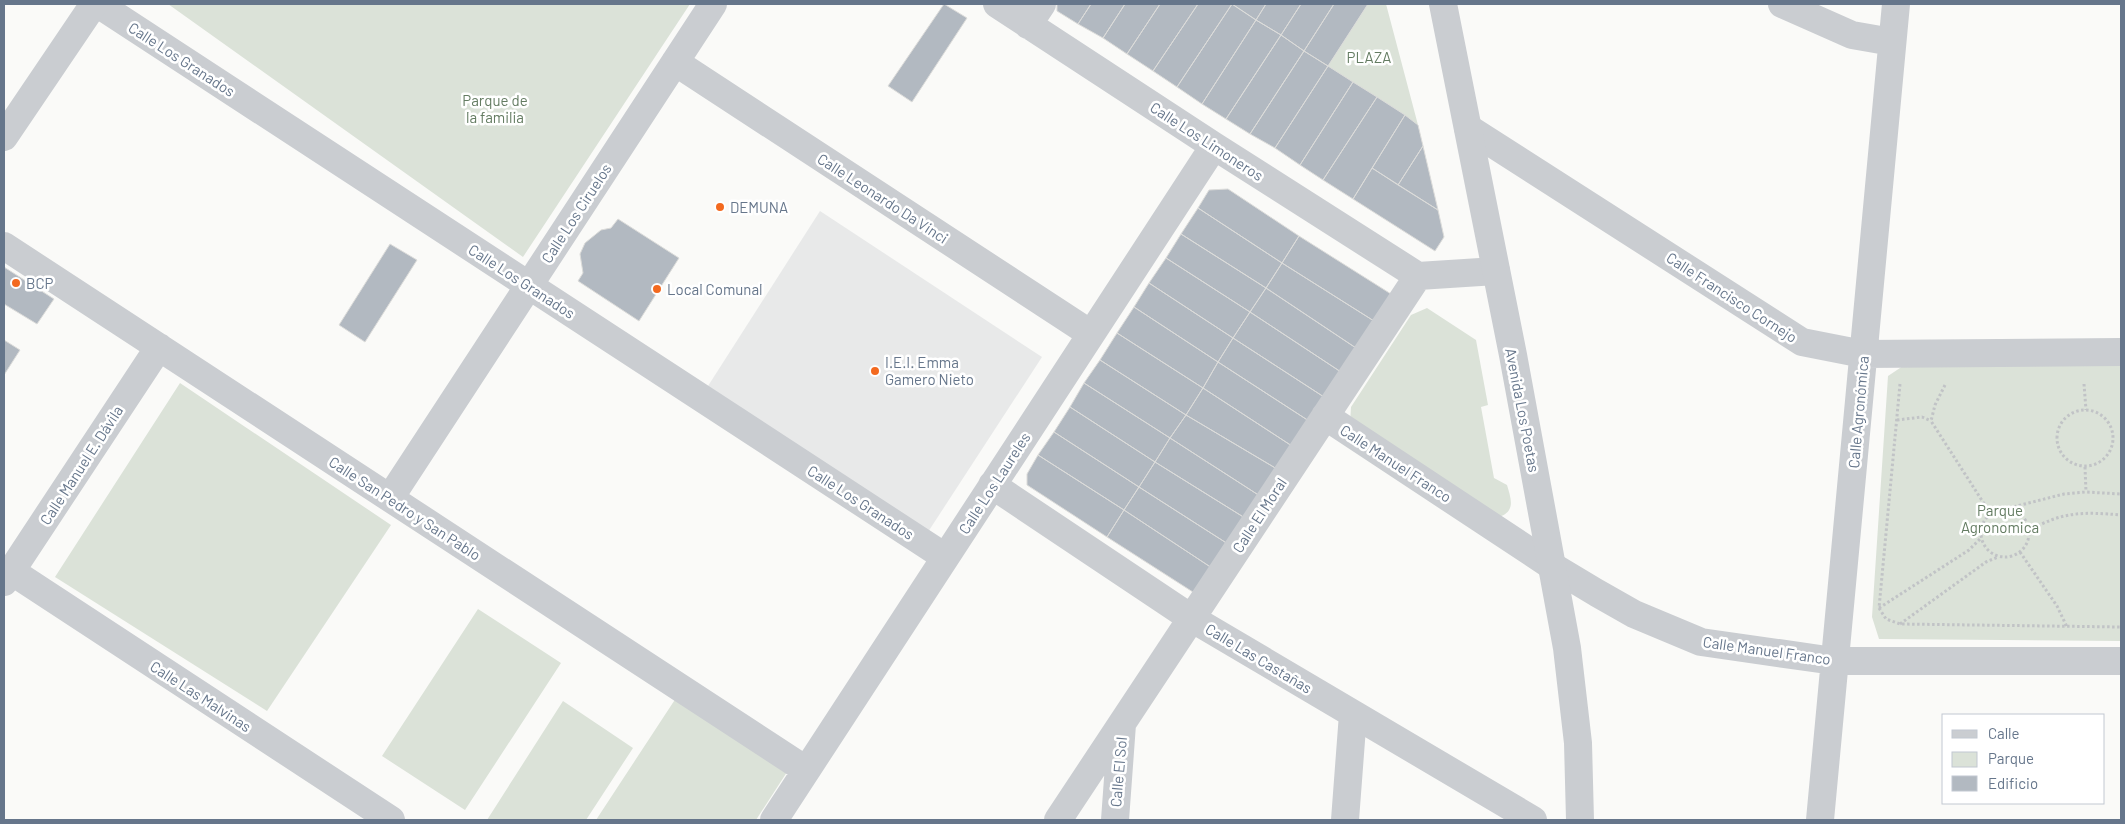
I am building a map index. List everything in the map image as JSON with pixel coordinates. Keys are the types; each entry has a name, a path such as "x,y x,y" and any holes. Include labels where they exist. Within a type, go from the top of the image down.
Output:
{"street":[{"path":"4,138 94,4"},
{"name":"Calle Los Granados","path":"98,4 945,557"},
{"name":"Calle Los Ciruelos","path":"390,498 713,4"},
{"name":"Calle Los Limoneros","path":"996,4 1035,14 1214,146 1418,276"},
{"name":"Avenida Los Poetas","path":"1443,4 1496,271 1567,648 1578,743 1580,820"},
{"path":"1782,4 1852,35 1892,42"},
{"name":"Calle Agronómica","path":"1820,820 1896,4"},
{"name":"Calle Leonardo Da Vinci","path":"674,62 1091,334"},
{"name":"Calle Francisco Cornejo","path":"1468,128 1802,342 1863,354 2121,352"},
{"name":"Calle Los Laureles","path":"774,820 1214,146"},
{"name":"Calle San Pedro y San Pablo","path":"4,246 806,770"},
{"path":"1418,276 1496,271"},
{"name":"Calle El Moral","path":"1058,820 1418,276"},
{"name":"Calle Manuel E. Dávila","path":"8,577 159,347"},
{"name":"Calle Manuel Franco","path":"1325,416 1552,566 1634,614 1701,642 1834,660 2121,660"},
{"name":"Calle Las Castañas","path":"992,485 1191,618 1532,820"},
{"name":"Calle Las Malvinas","path":"8,577 391,820"},
{"path":"1344,820 1353,714"},
{"name":"Calle El Sol","path":"1114,820 1122,723"}],"path":[{"path":"1900,376 1880,608 1886,619 1900,624 2121,627"},
{"path":"1931,421 1935,405 1946,384"},
{"path":"2084,384 2086,410"},
{"path":"2086,410 2102,415 2109,423 2113,442 2110,452 2103,460 2095,465 2085,467 2073,464 2063,457 2057,446 2056,434 2061,422 2070,414 2086,410"},
{"path":"1897,420 1922,417 1931,421 1990,513"},
{"path":"2085,467 2086,492"},
{"path":"1999,557 1989,552 1981,538 1980,532 1983,521 1990,513 1999,509 2064,494 2086,492 2121,494"},
{"path":"1900,624 1986,562 1999,557 2010,557 2020,552 2027,543 2029,531 2026,520 2018,512 2009,508"},
{"path":"2029,531 2046,521 2065,515 2121,515"},
{"path":"1880,608 1969,550 1981,538"},
{"path":"2020,552 2057,606 2067,626"}],"shaded area":[{"name":"I.E.I. Emma Gamero Nieto","path":"820,211 1042,357 928,532 708,386"}],"green space":[{"name":"Parque de la familia","path":"168,4 690,4 523,257"},
{"name":"PLAZA","path":"1368,4 1386,4 1418,125 1328,66"},
{"path":"1427,308 1476,340 1488,405 1481,407 1494,478 1507,485 1511,500 1508,511 1499,517 1350,424 1351,407 1411,315"},
{"name":"Parque Agronomica","path":"1906,364 2121,366 2121,641 1879,639 1872,617 1888,376"},
{"path":"180,383 391,525 267,711 55,577"},
{"path":"478,609 561,663 465,810 382,756"},
{"path":"676,698 787,772 756,820 596,820"},
{"path":"563,701 633,748 586,820 487,820"}],"building":[{"path":"944,4 967,18 912,102 888,86"},
{"path":"1057,4 1091,4 1078,24 1057,11"},
{"path":"1091,4 1125,4 1103,38 1078,24"},
{"path":"1125,4 1160,4 1127,54 1103,38"},
{"path":"1160,4 1198,4 1153,71 1127,54"},
{"path":"1198,4 1232,4 1177,87 1153,71"},
{"path":"1232,4 1266,4 1256,20"},
{"path":"1232,4 1256,20 1202,104 1177,87"},
{"path":"1266,4 1301,4 1281,35 1256,20"},
{"path":"1301,4 1334,4 1304,51 1281,35"},
{"path":"1334,4 1368,4 1328,66 1304,51"},
{"path":"1256,20 1281,35 1226,119 1202,104"},
{"path":"1281,35 1304,51 1250,134 1226,119"},
{"path":"1304,51 1328,66 1275,148 1250,134"},
{"path":"1328,66 1353,82 1300,165 1275,148"},
{"path":"1353,82 1377,97 1323,180 1300,165"},
{"path":"1377,97 1405,115 1353,199 1323,180"},
{"path":"1405,115 1418,125 1423,146 1398,185 1372,168"},
{"path":"1423,146 1438,210 1398,185"},
{"path":"1372,168 1438,210 1444,237 1435,251 1353,199"},
{"path":"1228,189 1299,236 1282,263 1198,208 1209,190"},
{"path":"1198,208 1282,263 1266,288 1181,234"},
{"path":"618,219 679,258 639,321 578,281 583,273 580,254 585,243 601,230 611,228"},
{"path":"1181,234 1266,288 1250,312 1166,258"},
{"path":"1299,236 1391,294 1374,321 1282,263"},
{"path":"390,244 417,260 365,342 339,325"},
{"path":"1166,258 1250,312 1233,338 1149,283"},
{"path":"1282,263 1374,321 1356,348 1266,288"},
{"name":"BCP","path":"4,267 54,299 37,324 4,304"},
{"path":"1149,283 1233,338 1218,362 1134,307"},
{"path":"1266,288 1356,348 1341,372 1250,312"},
{"path":"1134,307 1218,362 1203,388 1117,333"},
{"path":"1250,312 1341,372 1324,397 1233,338"},
{"path":"1117,333 1203,388 1186,415 1100,360"},
{"path":"1233,338 1324,397 1309,421 1218,362"},
{"path":"4,340 20,350 4,375"},
{"path":"1100,360 1186,415 1170,438 1084,383"},
{"path":"1218,362 1309,421 1292,446 1203,388"},
{"path":"1084,383 1170,438 1155,462 1070,407"},
{"path":"1203,388 1292,446 1277,469 1186,415"},
{"path":"1070,407 1155,462 1139,487 1054,432"},
{"path":"1186,415 1277,469 1260,496 1170,438"},
{"path":"1054,432 1139,487 1124,510 1038,455"},
{"path":"1170,438 1260,496 1245,518 1155,462"},
{"path":"1038,455 1124,510 1107,537 1027,485 1027,474"},
{"path":"1155,462 1245,518 1228,544 1139,487"},
{"path":"1139,487 1228,544 1212,568 1124,510"},
{"path":"1124,510 1212,568 1196,594 1107,537"}],"place":[{"name":"DEMUNA","path":"720,207"},
{"name":"BCP","path":"16,283"},
{"name":"Local Comunal","path":"657,289"},
{"name":"I.E.I. Emma Gamero Nieto","path":"875,371"}]}
